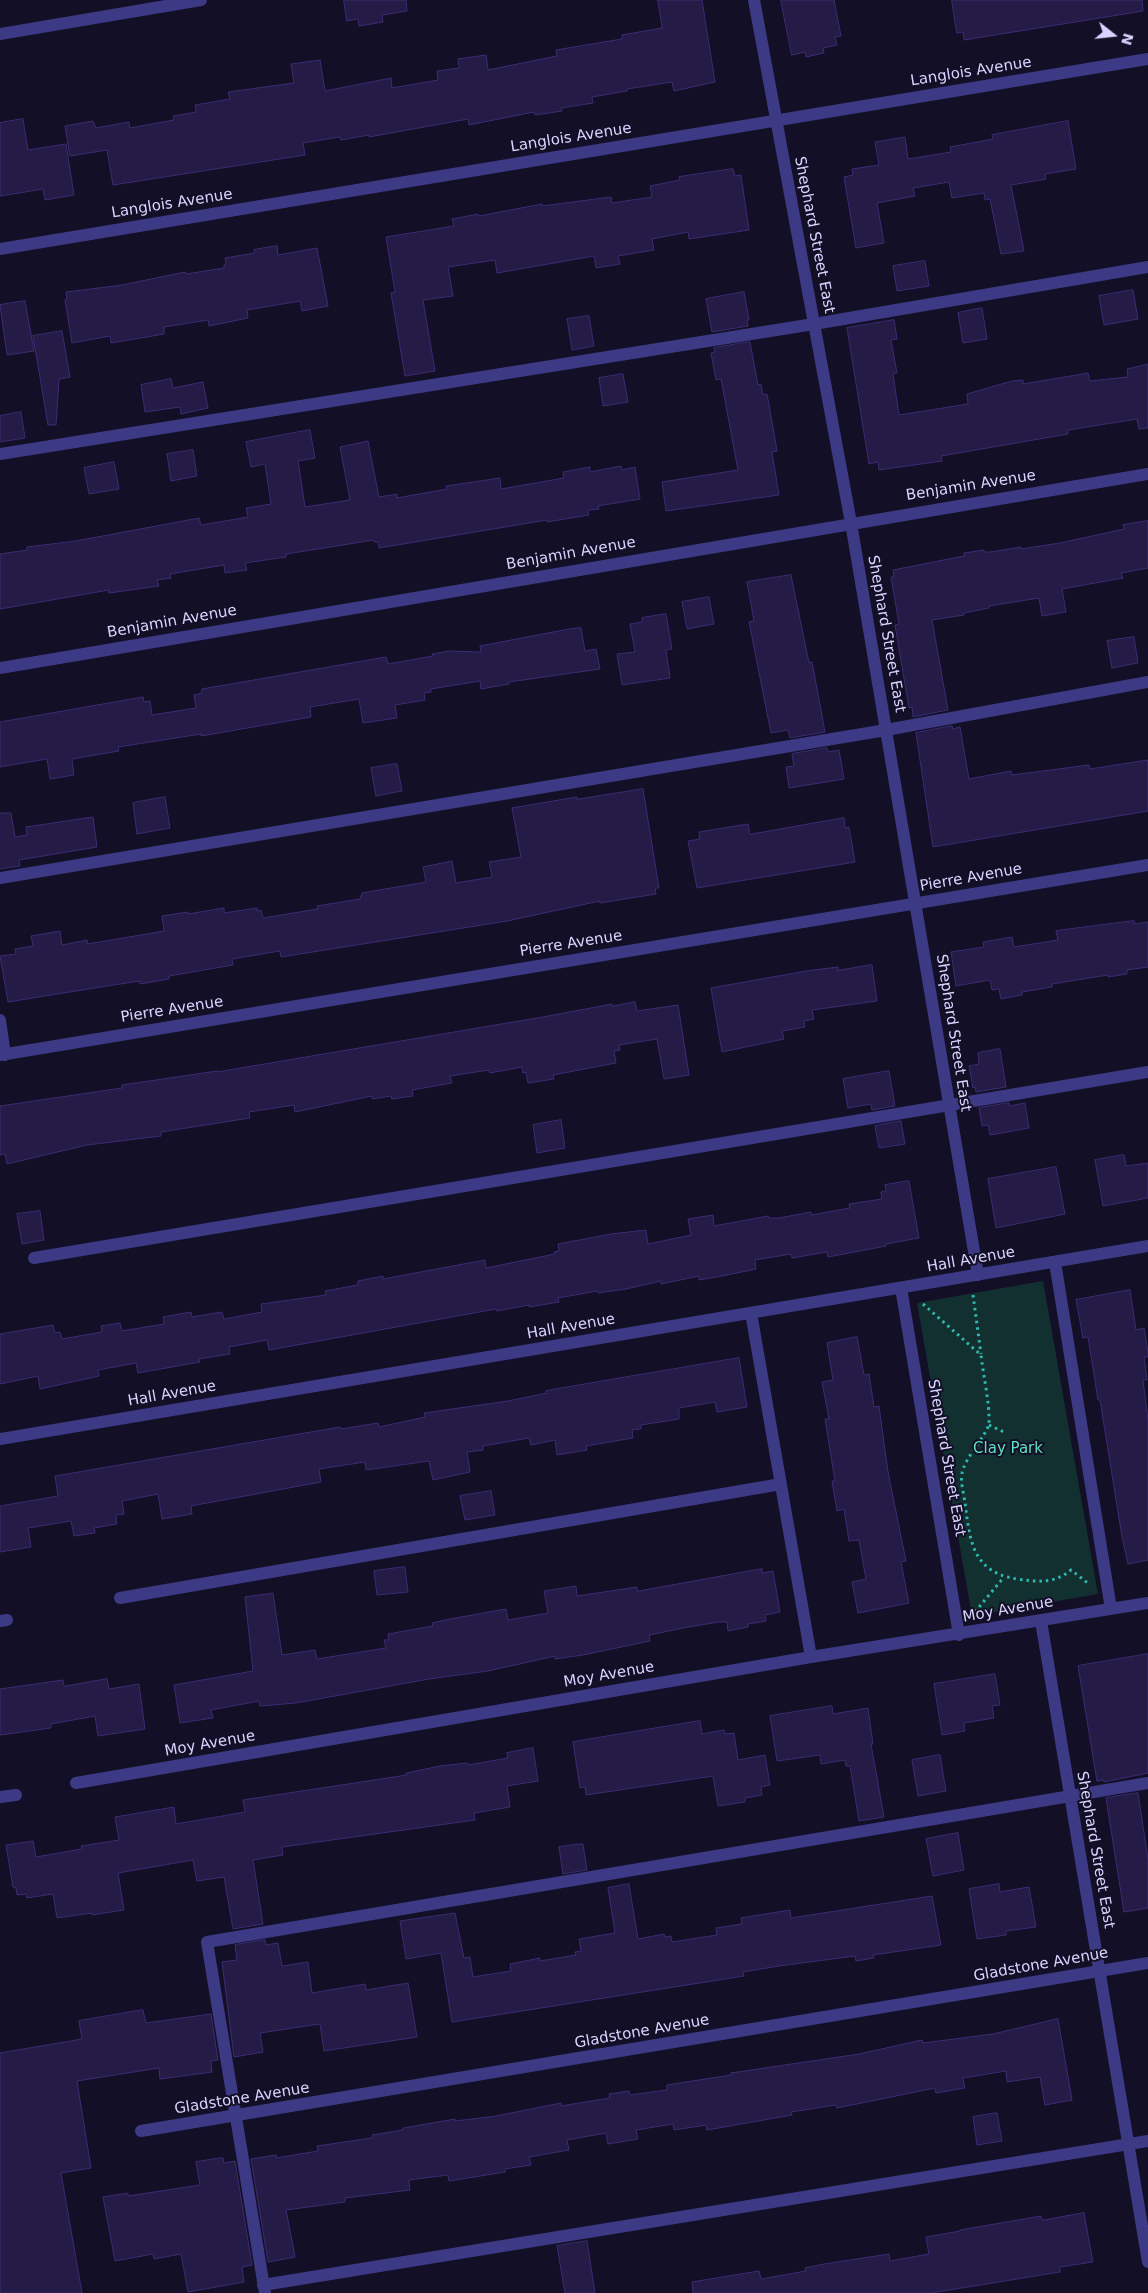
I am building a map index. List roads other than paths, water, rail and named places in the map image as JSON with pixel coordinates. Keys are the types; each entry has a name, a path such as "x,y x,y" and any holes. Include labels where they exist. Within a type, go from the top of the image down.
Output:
{"street":[{"path":"0,34 201,0"},
{"name":"Shephard Street East","path":"754,0 851,523 978,1275"},
{"name":"Langlois Avenue","path":"0,249 1148,59"},
{"path":"0,454 814,324 1148,267"},
{"name":"Benjamin Avenue","path":"0,668 1148,474"},
{"path":"0,878 886,730 1148,682"},
{"name":"Pierre Avenue","path":"3,1055 1148,865"},
{"path":"0,1020 3,1055"},
{"path":"34,1258 1148,1072"},
{"name":"Hall Avenue","path":"0,1439 1148,1246"},
{"path":"1055,1262 1111,1609"},
{"name":"Shephard Street East","path":"900,1288 959,1634"},
{"path":"751,1313 811,1657"},
{"path":"120,1598 781,1484"},
{"name":"Moy Avenue","path":"76,1783 811,1657 1148,1603"},
{"name":"Shephard Street East","path":"1041,1621 1148,2262"},
{"path":"1148,1783 207,1942 264,2289 1148,2141"},
{"path":"0,1797 16,1795"},
{"name":"Gladstone Avenue","path":"141,2132 1148,1963"}],"park label":[{"name":"Clay Park","path":"1008,1449"}]}
